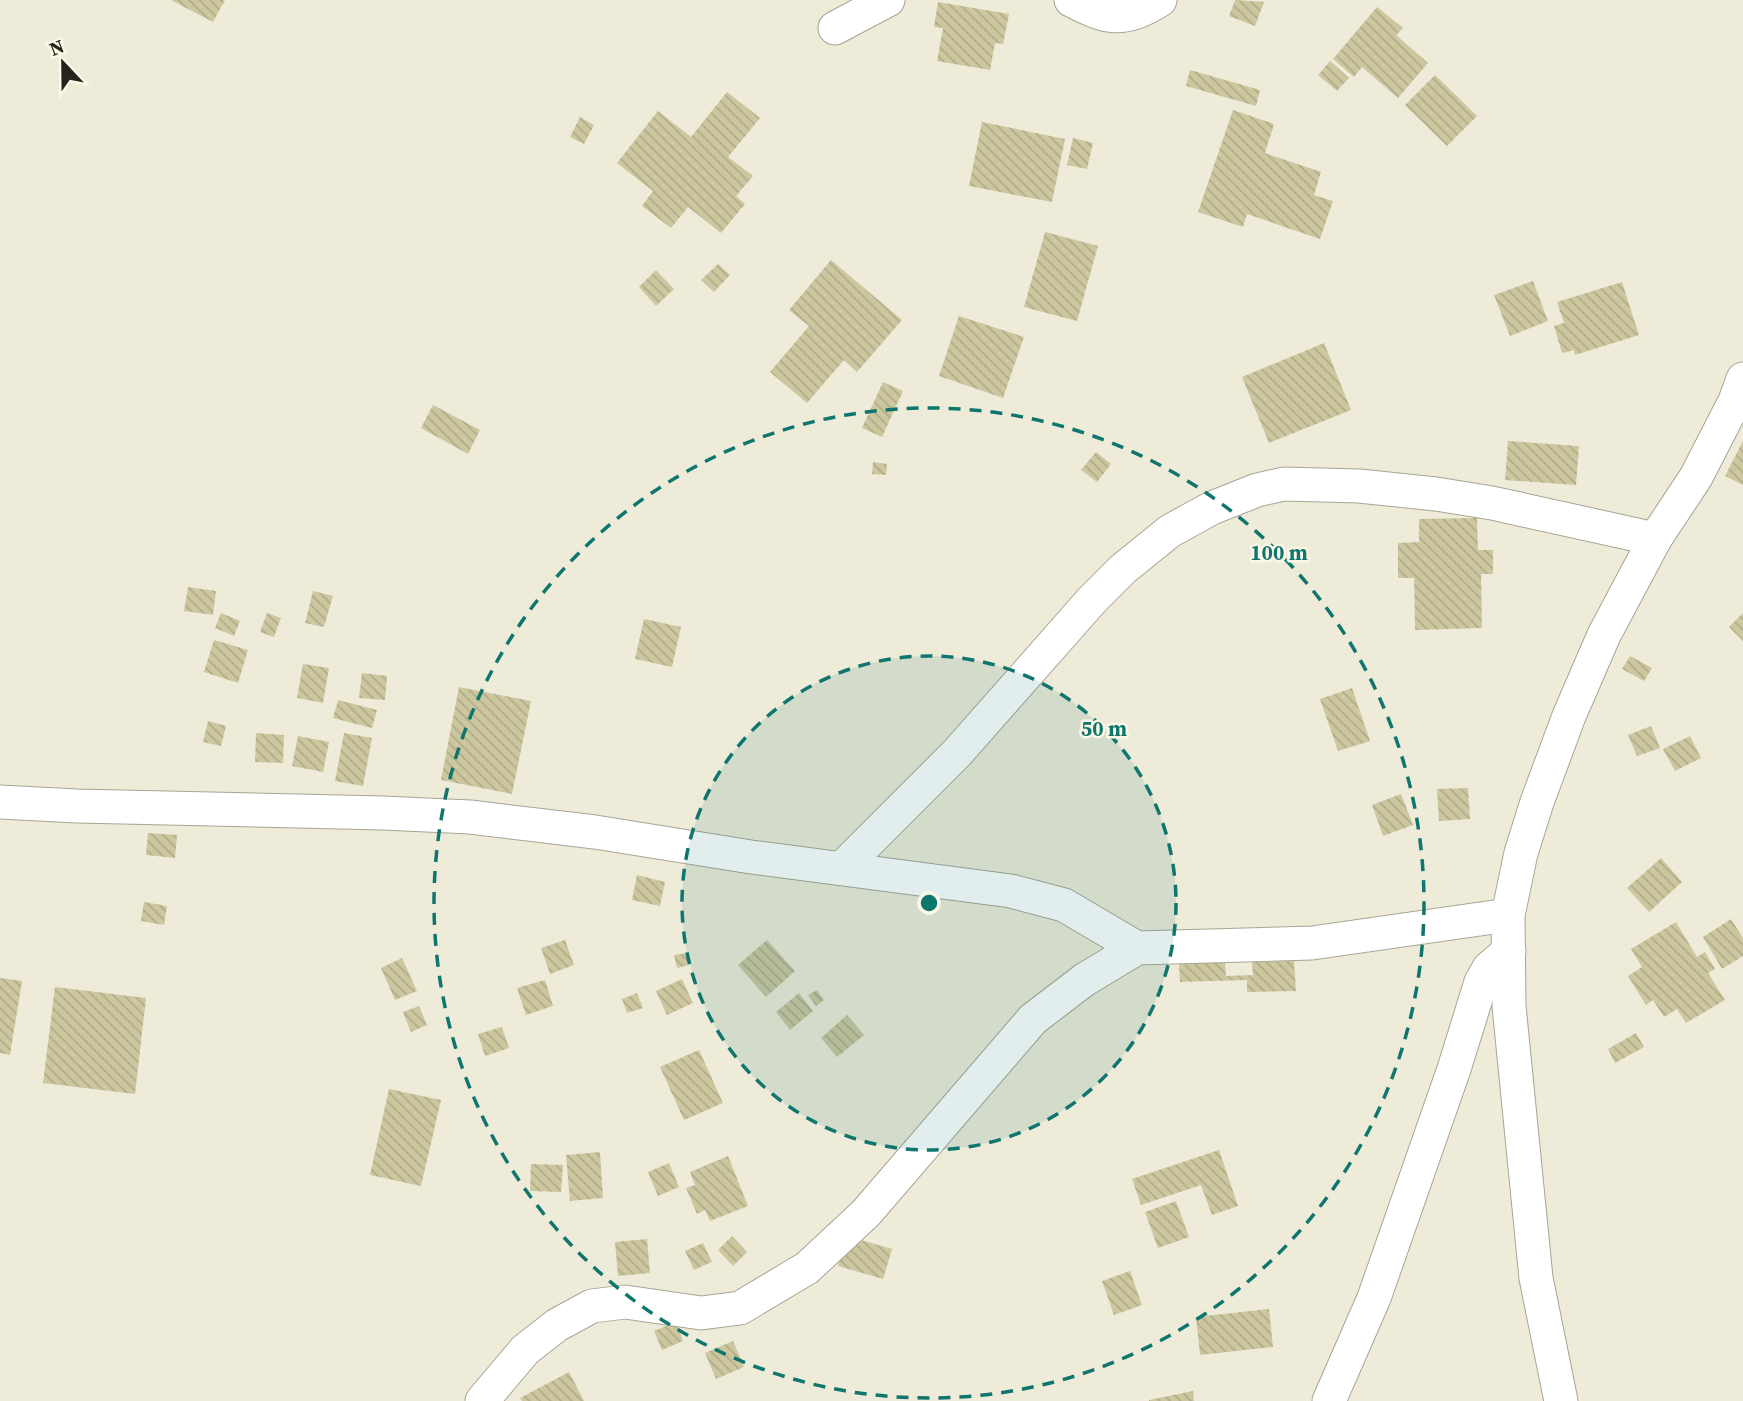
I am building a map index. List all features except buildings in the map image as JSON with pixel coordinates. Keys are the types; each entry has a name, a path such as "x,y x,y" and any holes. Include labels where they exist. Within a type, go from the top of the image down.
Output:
{"street":[{"path":"835,28 888,0"},
{"path":"1071,0 1098,14 1120,16 1142,11 1160,0"},
{"path":"1561,1401 1536,1278 1510,1019 1508,915 1525,840 1569,716 1604,635 1655,539 1696,477 1735,401 1743,379"},
{"path":"842,868 957,753 1092,600 1170,531 1212,508 1257,490 1284,484 1359,486 1492,503 1655,539"},
{"path":"0,802 470,817 594,832 751,857 1010,891 1043,898 1064,905 1137,948"},
{"path":"482,1401 525,1350 557,1325 592,1306 625,1302 701,1313 740,1308 807,1268 866,1213 1033,1019 1084,980 1137,948 1312,943 1508,915"},
{"path":"1329,1401 1374,1298 1454,1069 1481,982 1489,968 1509,951"}]}
